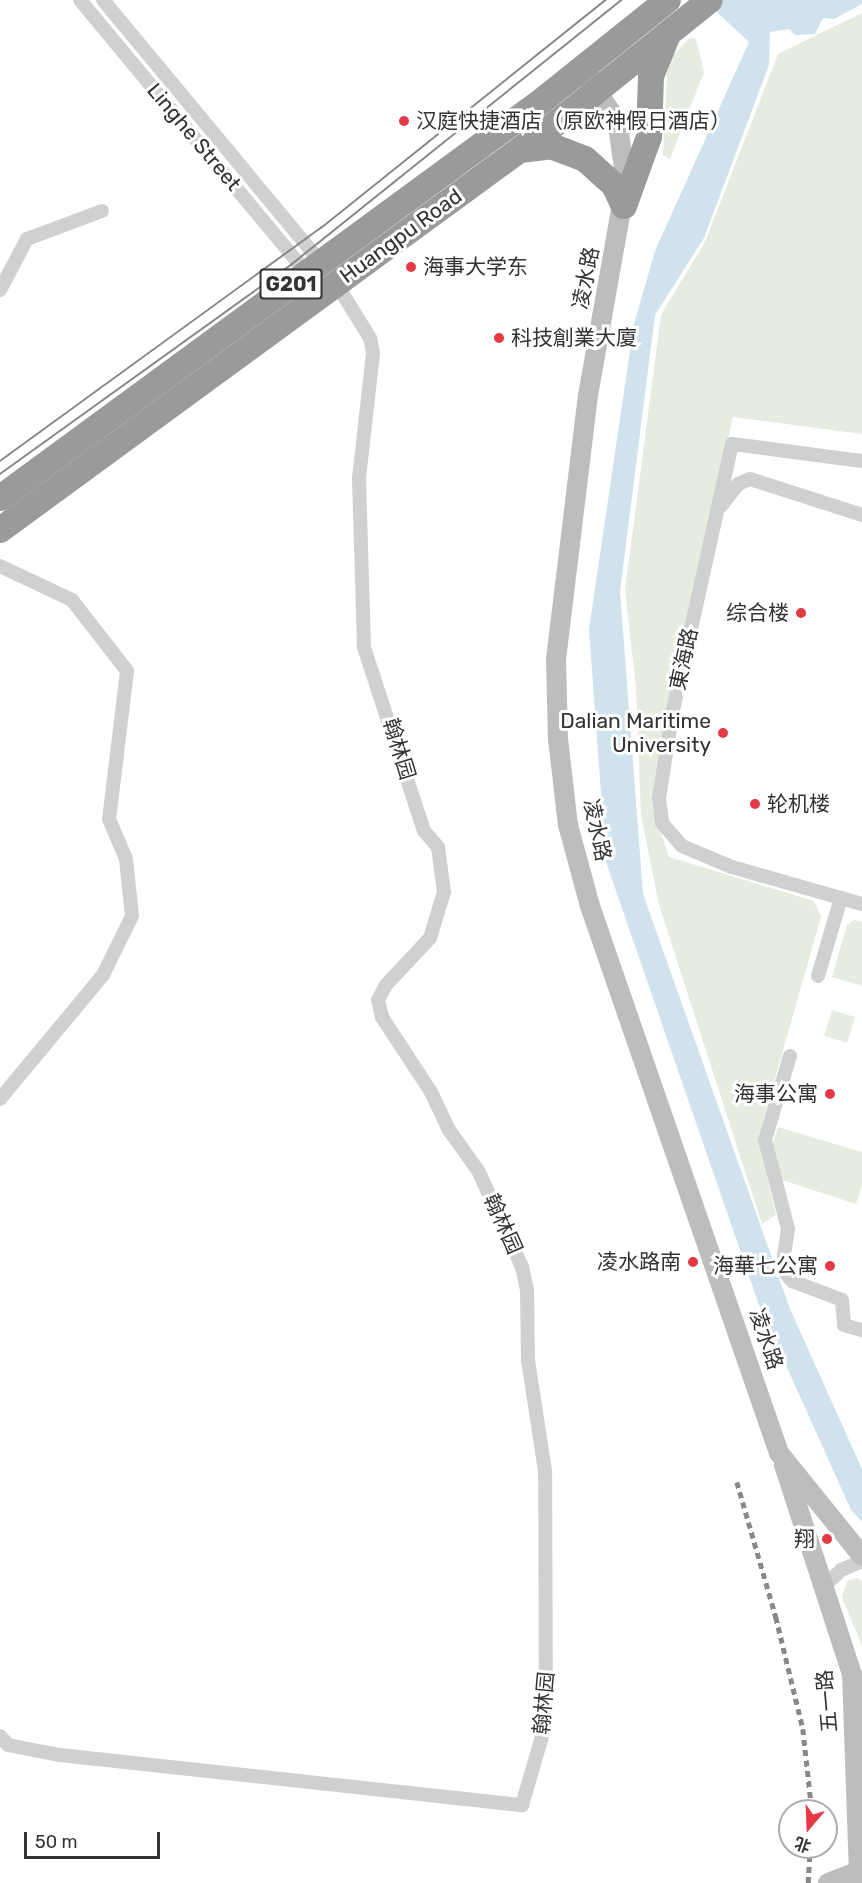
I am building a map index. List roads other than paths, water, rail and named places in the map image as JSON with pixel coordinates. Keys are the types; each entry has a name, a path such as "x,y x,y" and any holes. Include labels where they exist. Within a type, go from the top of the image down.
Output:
{"highway":[{"name":"Huangpu Road","path":"0,530 517,151 710,0"},
{"name":"Huangpu Road","path":"5,489 314,268 581,69 665,2"},
{"path":"624,206 649,137 654,62 676,27"},
{"path":"517,151 551,146 585,159 614,185 624,206"}],"main road":[{"name":"凌水路","path":"581,69 611,112 623,150 624,206 588,395 559,635 558,739 568,825 590,906 780,1453 862,1559"},
{"name":"五一路","path":"780,1453 824,1587 857,1672 859,1875"},
{"path":"828,1883 859,1875"}],"street":[{"name":"Linghe Street","path":"80,0 314,268"},
{"name":"Linghe Street","path":"103,0 314,268"},
{"path":"0,290 27,238 102,210"},
{"name":"翰林园","path":"0,1736 8,1744 93,1757 522,1805 546,1723 544,1471 528,1360 527,1290 522,1267 479,1172 449,1130 431,1092 382,1017 378,999 386,985 430,938 444,892 438,847 423,831 364,646 359,478 373,353 370,338 336,283"},
{"name":"東海路","path":"862,461 732,444 673,710 659,798 662,823 682,846 732,867 862,904"},
{"path":"715,519 731,491 750,479 862,515"},
{"path":"5,489 38,502"},
{"path":"0,566 72,600 127,671 109,819 126,859 132,916 103,975 0,1099"},
{"path":"818,976 841,898"},
{"path":"790,1056 765,1140 788,1229 782,1269 792,1281 834,1294 842,1300 844,1325 862,1330"},
{"path":"824,1587 841,1570 862,1559"},
{"path":"857,1672 862,1701"}],"water":[{"path":"704,0 862,0 862,4 834,19 823,18 815,34 795,35 789,29 770,32 769,65 704,238 655,315 620,591 643,894 790,1309 862,1469 862,1522 851,1510 759,1305 606,862 589,629 634,324 655,251 749,42"}],"tram line":[{"path":"0,461 321,228 606,0"},
{"path":"0,474 292,264 622,0"}],"railway":[{"path":"737,1482 776,1617 803,1729 811,1799"},
{"path":"808,1883 809,1859"}],"place":[{"name":"汉庭快捷酒店（原欧神假日酒店）","path":"404,121"},
{"name":"海事大学东","path":"411,267"},
{"name":"科技創業大廈","path":"499,338"},
{"name":"综合楼","path":"801,613"},
{"name":"Dalian Maritime University","path":"723,733"},
{"name":"轮机楼","path":"755,804"},
{"name":"海事公寓","path":"830,1094"},
{"name":"凌水路南","path":"693,1262"},
{"name":"海華七公寓","path":"830,1266"},
{"name":"翔","path":"827,1539"}]}
